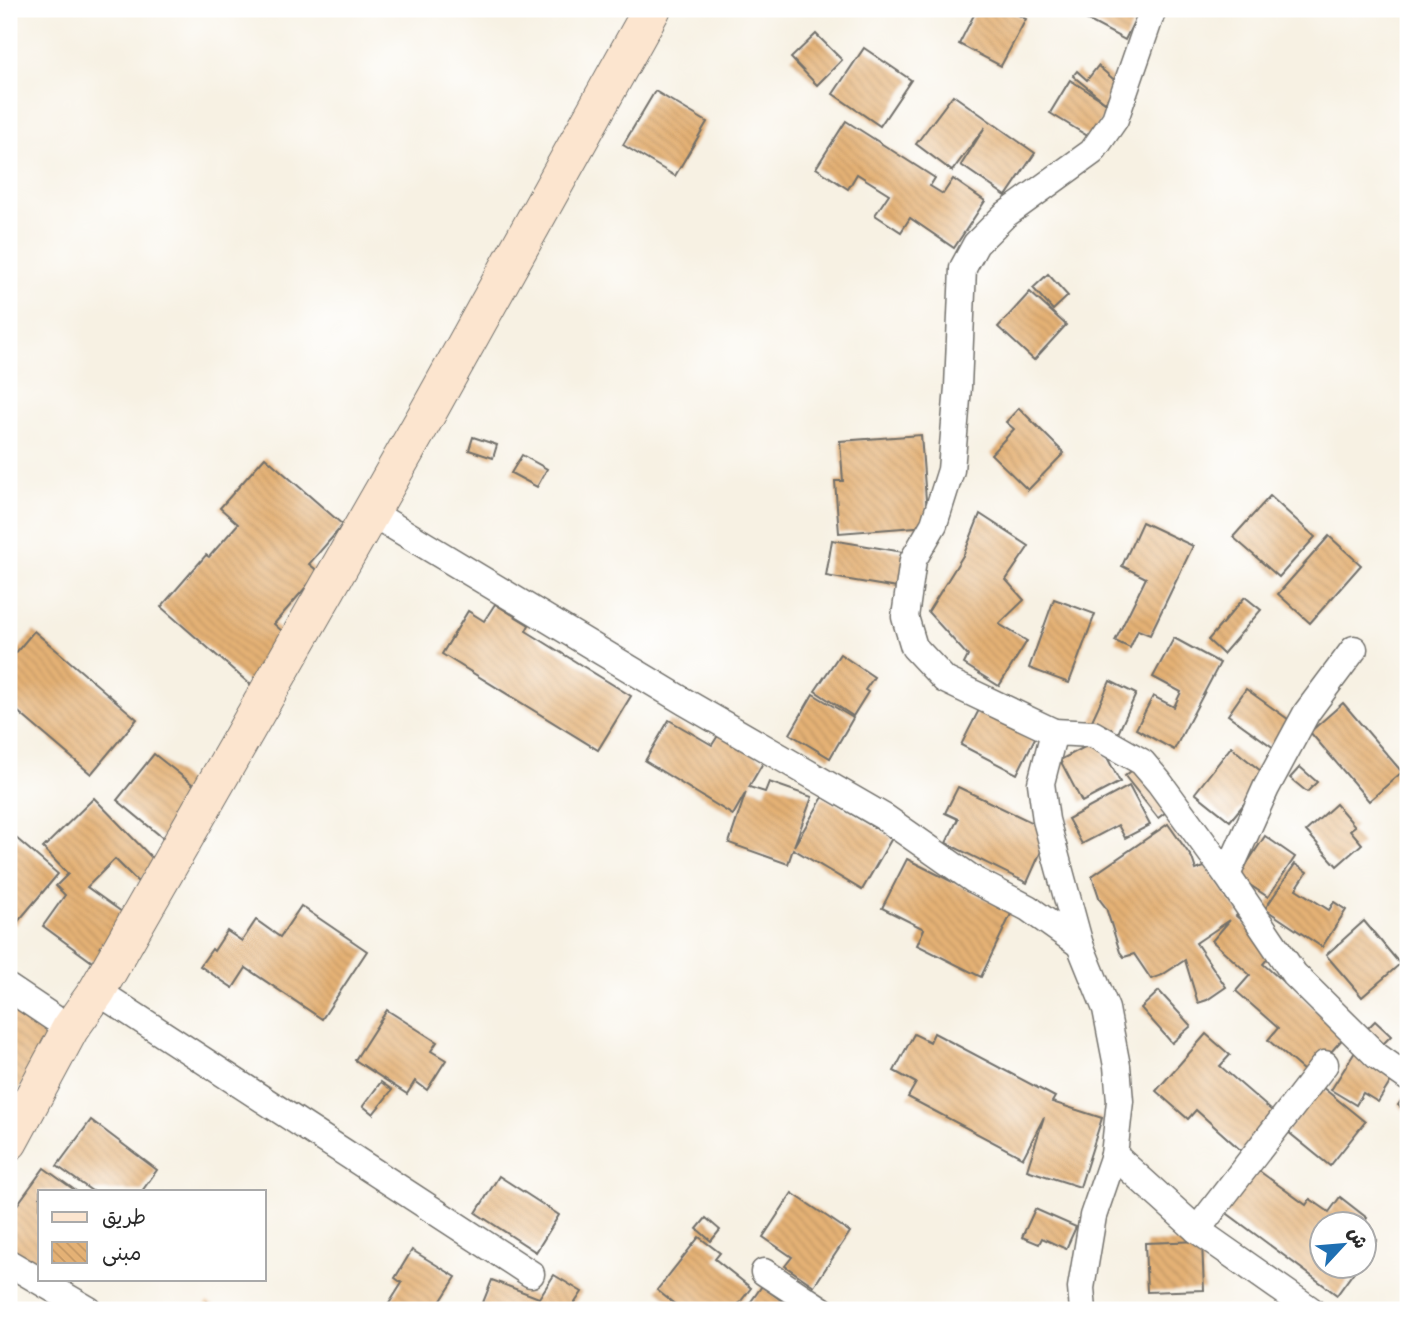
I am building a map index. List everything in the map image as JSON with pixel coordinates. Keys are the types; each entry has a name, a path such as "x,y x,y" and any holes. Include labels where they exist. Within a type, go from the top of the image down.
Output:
{"street":[{"path":"9,1142 70,1029 97,992 427,414 652,9"},
{"path":"1153,9 1115,119 1092,152 1005,215 976,244 963,268 951,470 934,524 913,560 905,617 914,647 945,680 1054,732 1093,734 1142,762 1227,875 1294,974 1377,1056 1408,1078"},
{"path":"370,512 685,702 884,817 974,880 1028,908 1080,946"},
{"path":"1227,875 1266,788 1307,712 1354,649"},
{"path":"1054,732 1041,783 1046,820 1080,946 1107,1009 1120,1101 1114,1155 1093,1216 1081,1288 1083,1310"},
{"path":"9,988 70,1029"},
{"path":"97,992 531,1274"},
{"path":"1197,1230 1325,1064"},
{"path":"1114,1155 1197,1230 1311,1310"},
{"path":"9,1263 89,1310"},
{"path":"764,1272 822,1310"}],"building":[{"path":"977,9 1007,9 1026,19 1001,66 959,44"},
{"path":"1081,9 1140,9 1125,40 1078,15"},
{"path":"816,34 842,60 817,85 791,58"},
{"path":"864,48 911,80 880,126 833,94"},
{"path":"1098,66 1119,84 1105,102 1073,76 1077,71 1087,80"},
{"path":"1070,80 1110,105 1091,138 1050,113"},
{"path":"655,91 707,122 675,176 623,145"},
{"path":"953,95 1035,153 1006,196 961,165 985,127 952,171 916,144"},
{"path":"846,121 935,178 930,186 943,194 953,179 985,201 954,248 910,218 901,232 875,215 889,194 857,174 848,189 816,168"},
{"path":"1048,274 1068,296 1053,310 1033,288"},
{"path":"1030,292 1066,325 1034,360 998,327"},
{"path":"1019,408 1064,453 1028,490 991,454 1014,429 1006,422"},
{"path":"921,435 928,526 839,533 835,481 843,481 840,441"},
{"path":"473,437 497,445 493,458 469,450"},
{"path":"522,455 547,469 537,487 511,473"},
{"path":"265,457 343,525 309,564 319,572 274,624 292,640 252,686 161,607 206,555 209,557 238,524 220,508"},
{"path":"1270,496 1315,537 1279,577 1233,537"},
{"path":"980,514 1029,546 1006,580 1024,600 999,624 1027,641 999,686 964,664 968,656 928,612 964,554"},
{"path":"1142,522 1193,546 1150,635 1138,630 1130,648 1115,641 1146,578 1122,566"},
{"path":"1329,536 1361,565 1310,623 1278,594"},
{"path":"832,540 909,553 903,589 826,576"},
{"path":"1245,597 1261,610 1223,654 1208,640"},
{"path":"1054,599 1095,614 1069,683 1029,668"},
{"path":"495,604 529,625 526,631 631,696 598,750 442,654 468,611 484,621"},
{"path":"34,631 137,719 91,774 9,704 9,661"},
{"path":"1174,638 1220,663 1174,750 1136,729 1153,696 1174,707 1181,692 1153,677"},
{"path":"840,654 874,677 853,716 815,691"},
{"path":"1110,681 1136,694 1115,740 1089,727"},
{"path":"1246,689 1292,722 1274,748 1228,715"},
{"path":"813,694 853,718 830,758 790,734"},
{"path":"983,702 1039,730 1017,774 961,745"},
{"path":"1343,703 1402,772 1369,801 1310,732"},
{"path":"669,720 712,745 719,734 764,761 749,787 765,792 769,782 812,797 794,846 823,797 892,838 862,890 793,849 788,864 729,843 746,792 733,815 645,761"},
{"path":"1098,740 1120,782 1082,802 1060,760"},
{"path":"1231,747 1267,776 1230,821 1195,793"},
{"path":"154,754 201,791 163,838 117,800"},
{"path":"1141,763 1174,806 1158,818 1125,776"},
{"path":"1300,767 1317,782 1307,792 1290,778"},
{"path":"1129,786 1150,825 1125,838 1118,825 1082,844 1068,819"},
{"path":"958,787 1050,831 1027,883 946,843 958,819 945,813"},
{"path":"94,798 157,863 138,882 115,859 87,887 129,917 95,964 43,926 65,895 56,886 68,874 43,848"},
{"path":"1336,804 1355,826 1350,830 1362,844 1337,866 1306,831"},
{"path":"1168,824 1192,858 1196,870 1207,866 1239,913 1236,916 1275,950 1263,964 1345,1036 1310,1076 1268,1040 1278,1028 1236,991 1250,975 1212,941 1230,920 1196,943 1226,987 1198,1003 1185,960 1151,979 1134,954 1124,957 1120,952 1092,876"},
{"path":"9,832 58,874 15,925 9,920"},
{"path":"1265,836 1295,857 1268,897 1238,877"},
{"path":"907,859 1012,912 981,977 917,945 924,929 882,908"},
{"path":"1295,864 1307,872 1296,889 1329,910 1334,902 1346,910 1322,947 1265,909"},
{"path":"301,906 367,951 322,1019 246,968 233,988 200,966 227,931 242,941 256,920 280,937"},
{"path":"1364,921 1400,964 1362,997 1326,955"},
{"path":"1159,991 1191,1026 1172,1043 1141,1008"},
{"path":"9,1002 55,1033 9,1105"},
{"path":"387,1010 437,1042 431,1051 446,1060 427,1090 415,1081 407,1094 355,1060"},
{"path":"1375,1021 1391,1036 1381,1046 1365,1031"},
{"path":"934,1033 1055,1097 1052,1102 1102,1118 1080,1187 1027,1170 1044,1117 1023,1158 908,1097 916,1083 894,1071 914,1034 930,1042"},
{"path":"1206,1034 1230,1055 1220,1066 1278,1116 1245,1154 1196,1110 1188,1119 1156,1091"},
{"path":"1355,1052 1394,1076 1378,1102 1363,1093 1356,1105 1331,1090"},
{"path":"381,1082 392,1090 373,1114 363,1106"},
{"path":"1322,1087 1365,1122 1330,1166 1287,1131"},
{"path":"1408,1091 1408,1113 1398,1105"},
{"path":"91,1120 157,1170 143,1190 91,1190 57,1166"},
{"path":"44,1168 75,1190 38,1190 38,1266 9,1250 9,1216"},
{"path":"1255,1168 1306,1205 1310,1199 1326,1210 1308,1210 1308,1273 1224,1211"},
{"path":"499,1176 559,1215 536,1252 476,1213"},
{"path":"792,1193 850,1232 814,1286 785,1266 792,1257 763,1237"},
{"path":"1340,1197 1357,1210 1330,1210"},
{"path":"1035,1209 1076,1227 1066,1249 1042,1238 1039,1244 1022,1237"},
{"path":"706,1218 720,1230 711,1241 697,1229"},
{"path":"699,1237 720,1253 715,1259 751,1288 734,1310 682,1310 657,1290"},
{"path":"1202,1241 1204,1290 1147,1292 1145,1243"},
{"path":"412,1250 456,1277 435,1310 385,1310 402,1283 395,1278"},
{"path":"554,1275 582,1292 570,1310 551,1310 540,1304 538,1310 480,1310 492,1280 539,1298"},
{"path":"1317,1280 1348,1280 1337,1295"},
{"path":"762,1286 794,1310 745,1310"},
{"path":"207,1302 221,1310 201,1310"}]}
